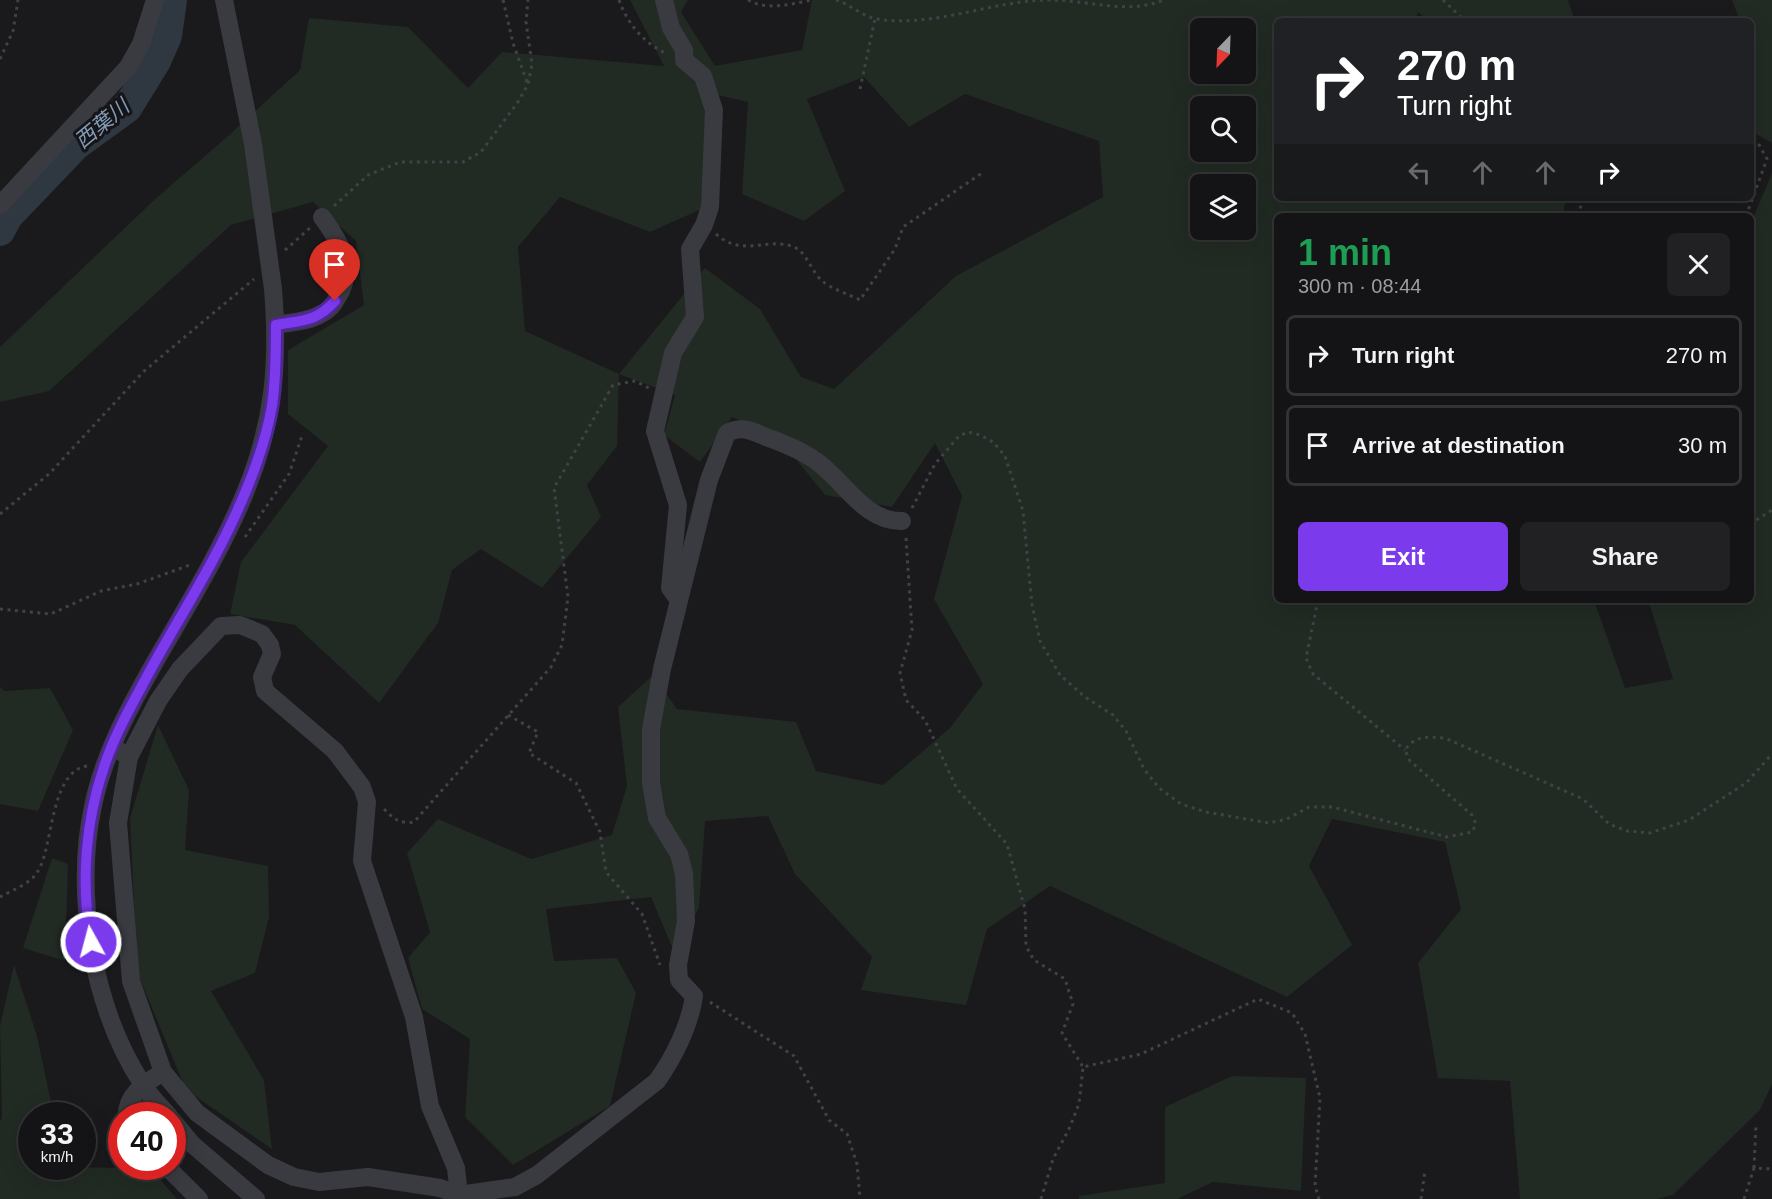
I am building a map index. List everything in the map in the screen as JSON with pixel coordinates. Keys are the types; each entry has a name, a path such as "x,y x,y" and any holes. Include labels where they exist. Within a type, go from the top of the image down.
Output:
{"street":[{"path":"0,206 128,67 141,44 155,0"},
{"path":"157,1102 143,1085 113,1027 94,963 87,920 85,860 93,805 112,746 135,699 216,553 246,492 272,407 276,365 273,289 253,144 224,0"},
{"path":"664,0 671,28 684,50 684,60 703,76 714,110 710,207 704,225 690,249 695,317 672,353 655,431 678,505 670,588 679,600"},
{"path":"276,325 310,319 324,313 341,293 346,271 345,257 338,238 322,217"},
{"path":"458,1197 456,1168 430,1106 414,1017 362,861 367,802 362,787 335,751 265,691 262,677 272,654 270,645 262,634 240,625 221,626 180,669 158,701 129,757 118,823 131,981 163,1072 197,1113 268,1165 294,1177 319,1182 368,1177 440,1188 458,1197 515,1187 537,1175 657,1081 667,1066 692,1011 694,996 679,980 678,965 686,921 684,874 678,854 657,818 651,783 651,729 662,669 709,480 727,433 734,429 745,428 793,447 818,461 861,505 880,517 902,521"},
{"path":"112,746 129,757"},
{"path":"129,1102 143,1085 163,1072"},
{"path":"186,1137 256,1199"},
{"path":"180,1180 200,1199"}],"path":[{"path":"0,59 14,31 18,0"},
{"path":"503,0 513,43 528,84"},
{"path":"281,254 368,175 400,162 463,162 481,152 518,102 528,84 532,64 526,22 528,0"},
{"path":"619,0 624,13 643,39 663,52 684,60"},
{"path":"748,0 758,5 775,6 812,0"},
{"path":"836,0 875,19 908,21 976,11 1011,2 1052,0 1127,8 1164,0"},
{"path":"1443,0 1462,18"},
{"path":"860,89 875,19"},
{"path":"1754,142 1758,143 1767,159 1754,194"},
{"path":"704,225 723,241 745,248 783,244 798,249 823,281 860,300 895,249 903,227 982,173"},
{"path":"0,514 49,474 143,372 257,276"},
{"path":"367,802 379,804 395,819 403,823 414,822 551,667 562,645 568,597 554,488 613,385 634,381 662,393"},
{"path":"1041,1199 1053,1159 1079,1104 1083,1067 1062,1033 1073,1004 1065,979 1034,960 1026,946 1025,909 1007,844 957,789 926,720 906,700 900,674 912,630 906,541 902,521 909,514 935,464 959,436 968,432 993,442 1005,456 1023,511 1032,605 1040,642 1060,675 1085,697 1113,715 1126,731 1144,769 1159,788 1180,804 1206,812 1269,823 1287,819 1309,807 1332,807 1447,837 1472,832 1476,824 1472,815 1410,761 1406,750 1313,674 1306,658 1317,603"},
{"path":"245,538 289,474 303,433"},
{"path":"1754,521 1772,510"},
{"path":"0,609 51,614 101,591 137,584 196,563 216,553"},
{"path":"508,714 538,732 529,753 576,783 600,832 606,872 642,914 662,970 679,980"},
{"path":"1406,750 1411,741 1423,737 1445,738 1583,799 1609,824 1627,831 1650,833 1689,819 1746,783 1772,754"},
{"path":"0,897 34,878 40,869 56,804 71,774 77,768 85,766 104,767"},
{"path":"694,996 708,1000 794,1056 829,1120 848,1134 857,1164 860,1199"},
{"path":"1083,1067 1141,1054 1258,999 1292,1013 1305,1034 1320,1098 1315,1186 1319,1199"},
{"path":"1744,1199 1754,1168 1756,1123"},
{"path":"1754,1168 1772,1169"},
{"path":"1421,1199 1425,1171"}],"shaded area":[{"path":"630,0 688,0 681,12 715,66 802,50 812,0 1568,0 1574,18 1425,18 1418,12 1416,18 1274,18 1274,201 1566,201 1564,213 1274,213 1274,603 1595,603 1625,688 1673,679 1649,603 1754,603 1754,312 1756,308 1754,301 1754,216 1772,173 1772,1084 1760,1110 1673,1195 1657,1199 1520,1199 1510,1081 1438,1078 1418,963 1461,909 1445,842 1332,819 1309,866 1352,945 1287,997 1050,886 987,929 966,1005 861,990 872,957 795,874 768,816 705,821 699,908 674,952 651,897 546,909 554,961 617,958 636,993 610,1106 513,1165 465,1117 470,1039 422,1009 408,958 430,932 407,853 438,819 531,859 612,835 627,786 618,707 653,675 677,709 796,722 816,771 883,785 950,728 983,684 934,599 962,496 935,443 892,507 825,495 778,437 732,417 700,462 664,435 675,395 619,374 617,446 587,485 601,517 542,588 481,549 452,570 438,623 379,703 295,625 230,614 241,562 328,446 288,414 288,350 364,305 356,241 313,202 231,225 49,391 0,402 0,347 153,201 300,70 309,18 408,27 468,88 502,52 664,66","holes":["864,77 909,127 965,94 1099,141 1103,197 956,276 834,389 801,377 760,309 705,268 619,374 525,331 518,247 560,197 650,232 704,208 713,94 748,102 742,194 804,221 845,191 807,99"]},
{"path":"1732,0 1772,0 1772,143 1754,133 1754,18 1739,18"},
{"path":"0,687 4,691 50,688 73,730 38,811 0,804"},
{"path":"158,725 189,790 185,850 268,866 269,917 255,973 211,991 264,1080 272,1149 186,1090 137,972 130,818"},
{"path":"52,858 68,864 65,961 23,948"},
{"path":"14,965 37,1036 51,1102 18,1102 18,1180 96,1180 96,1168 108,1168 108,1180 160,1180 177,1199 0,1199 0,1122 2,1117 0,1026"},
{"path":"1232,1076 1306,1078 1301,1191 1213,1182 1177,1199 1079,1199 1079,1196 1165,1183 1165,1107"}],"waterway":[{"name":"西葉川","path":"0,231 8,216 76,145 127,108 156,61 167,36 172,0"}],"route":[{"path":"91,942 87,920 85,860 93,805 104,767 135,699 216,553 246,492 272,407 276,365 276,325 310,319 324,313 335,301"}]}
